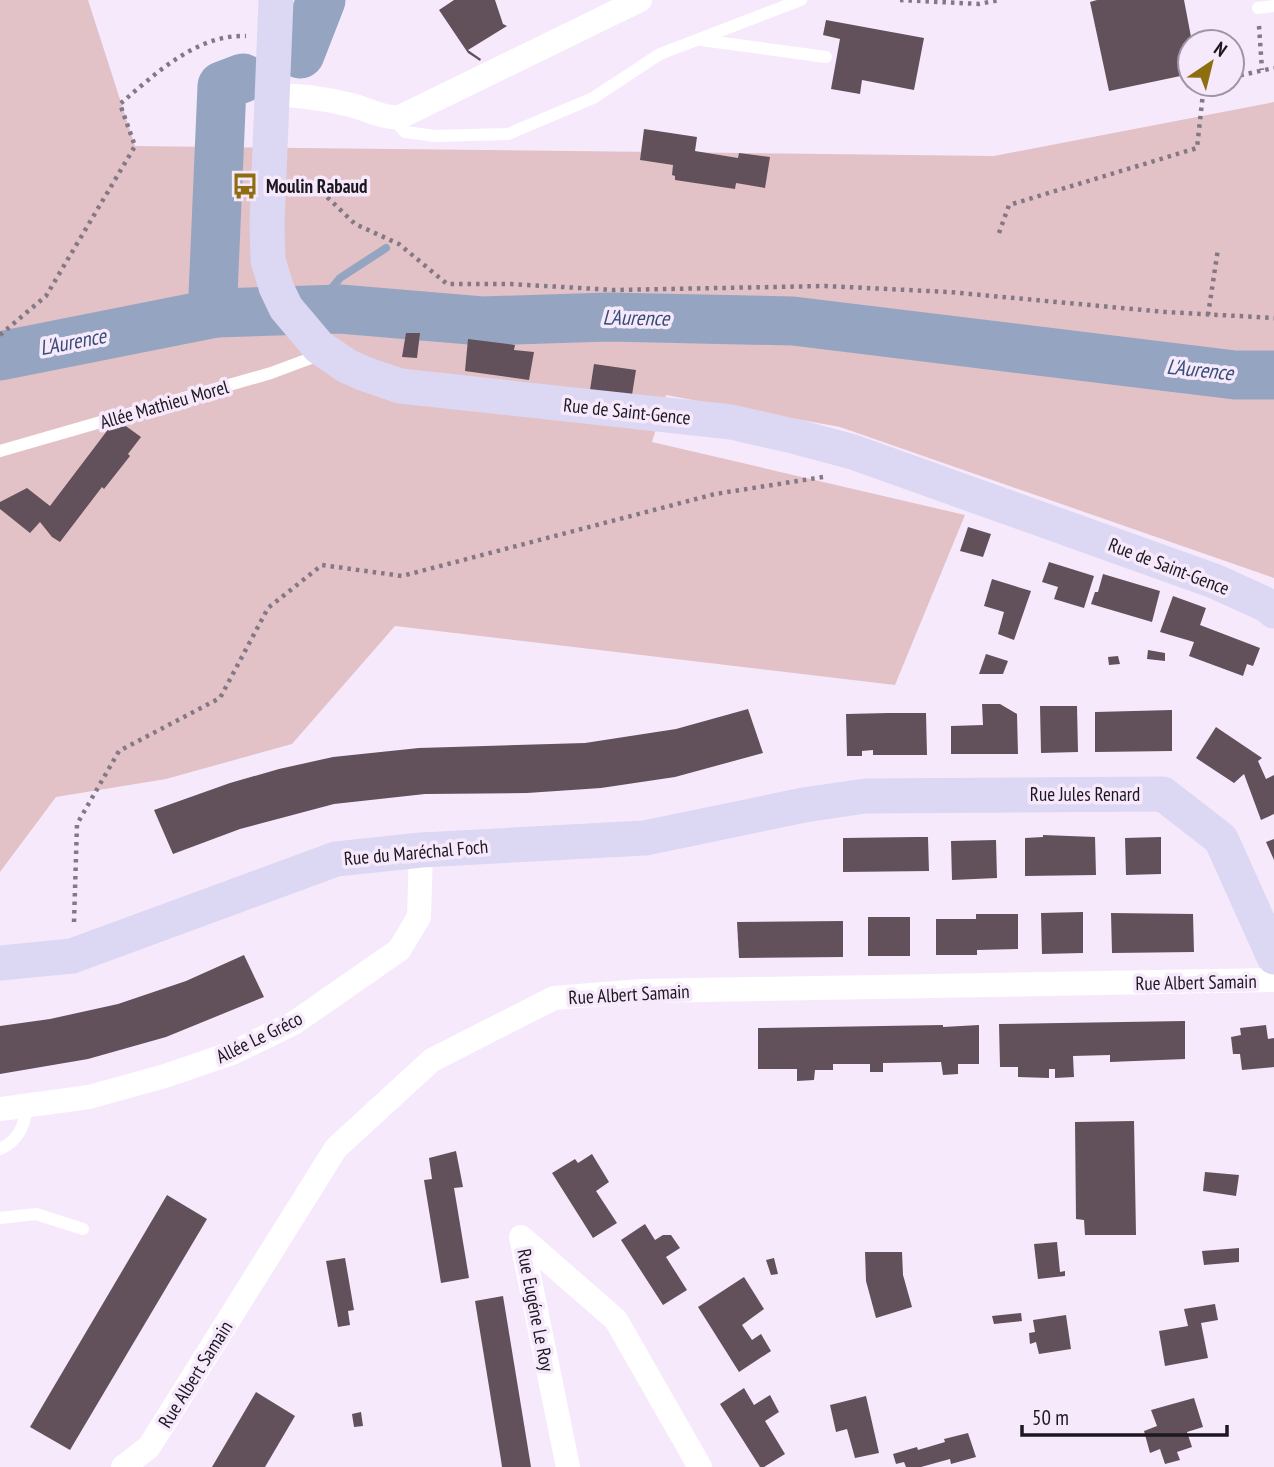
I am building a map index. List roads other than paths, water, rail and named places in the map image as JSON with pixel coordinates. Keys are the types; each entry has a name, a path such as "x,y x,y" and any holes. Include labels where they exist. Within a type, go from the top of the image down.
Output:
{"street":[{"name":"Rue de Saint-Gence","path":"276,0 268,260 286,308 315,342 365,374 400,386 731,422 853,452 1214,580 1267,605 1274,611"},
{"path":"273,95 350,105 392,118 421,108 640,0"},
{"name":"Rue Jules Renard","path":"804,805 865,796 1163,794 1221,839 1274,957"},
{"name":"Rue du Maréchal Foch","path":"0,963 72,956 336,859 421,850 646,838 804,805"},
{"name":"Allée Le Gréco","path":"0,1109 89,1097 165,1076 232,1053 294,1023 399,950 419,917 421,850"},
{"name":"Rue Albert Samain","path":"122,1467 149,1447 336,1148 432,1060 554,998 642,991 1274,981"},
{"name":"Rue Eugéne Le Roy","path":"568,1467 521,1237 616,1320 700,1467"}],"lane":[{"path":"392,118 405,132 435,136 508,134 593,97 660,54 801,0"},
{"path":"1258,8 1274,6"},
{"path":"697,40 827,57"},
{"name":"Allée Mathieu Morel","path":"0,451 271,373 315,342"},
{"path":"0,1149 23,1129 28,1105"},
{"path":"0,1218 36,1214 83,1229"}],"waterway":[{"path":"300,54 321,0"},
{"path":"216,313 213,295 222,86 243,78"},
{"path":"314,310 340,278 386,248"},
{"name":"L'Aurence","path":"0,356 216,313 340,309 482,321 608,317 793,321 1235,375 1274,375"}],"place":[{"name":"Moulin Rabaud","path":"245,186"}]}
